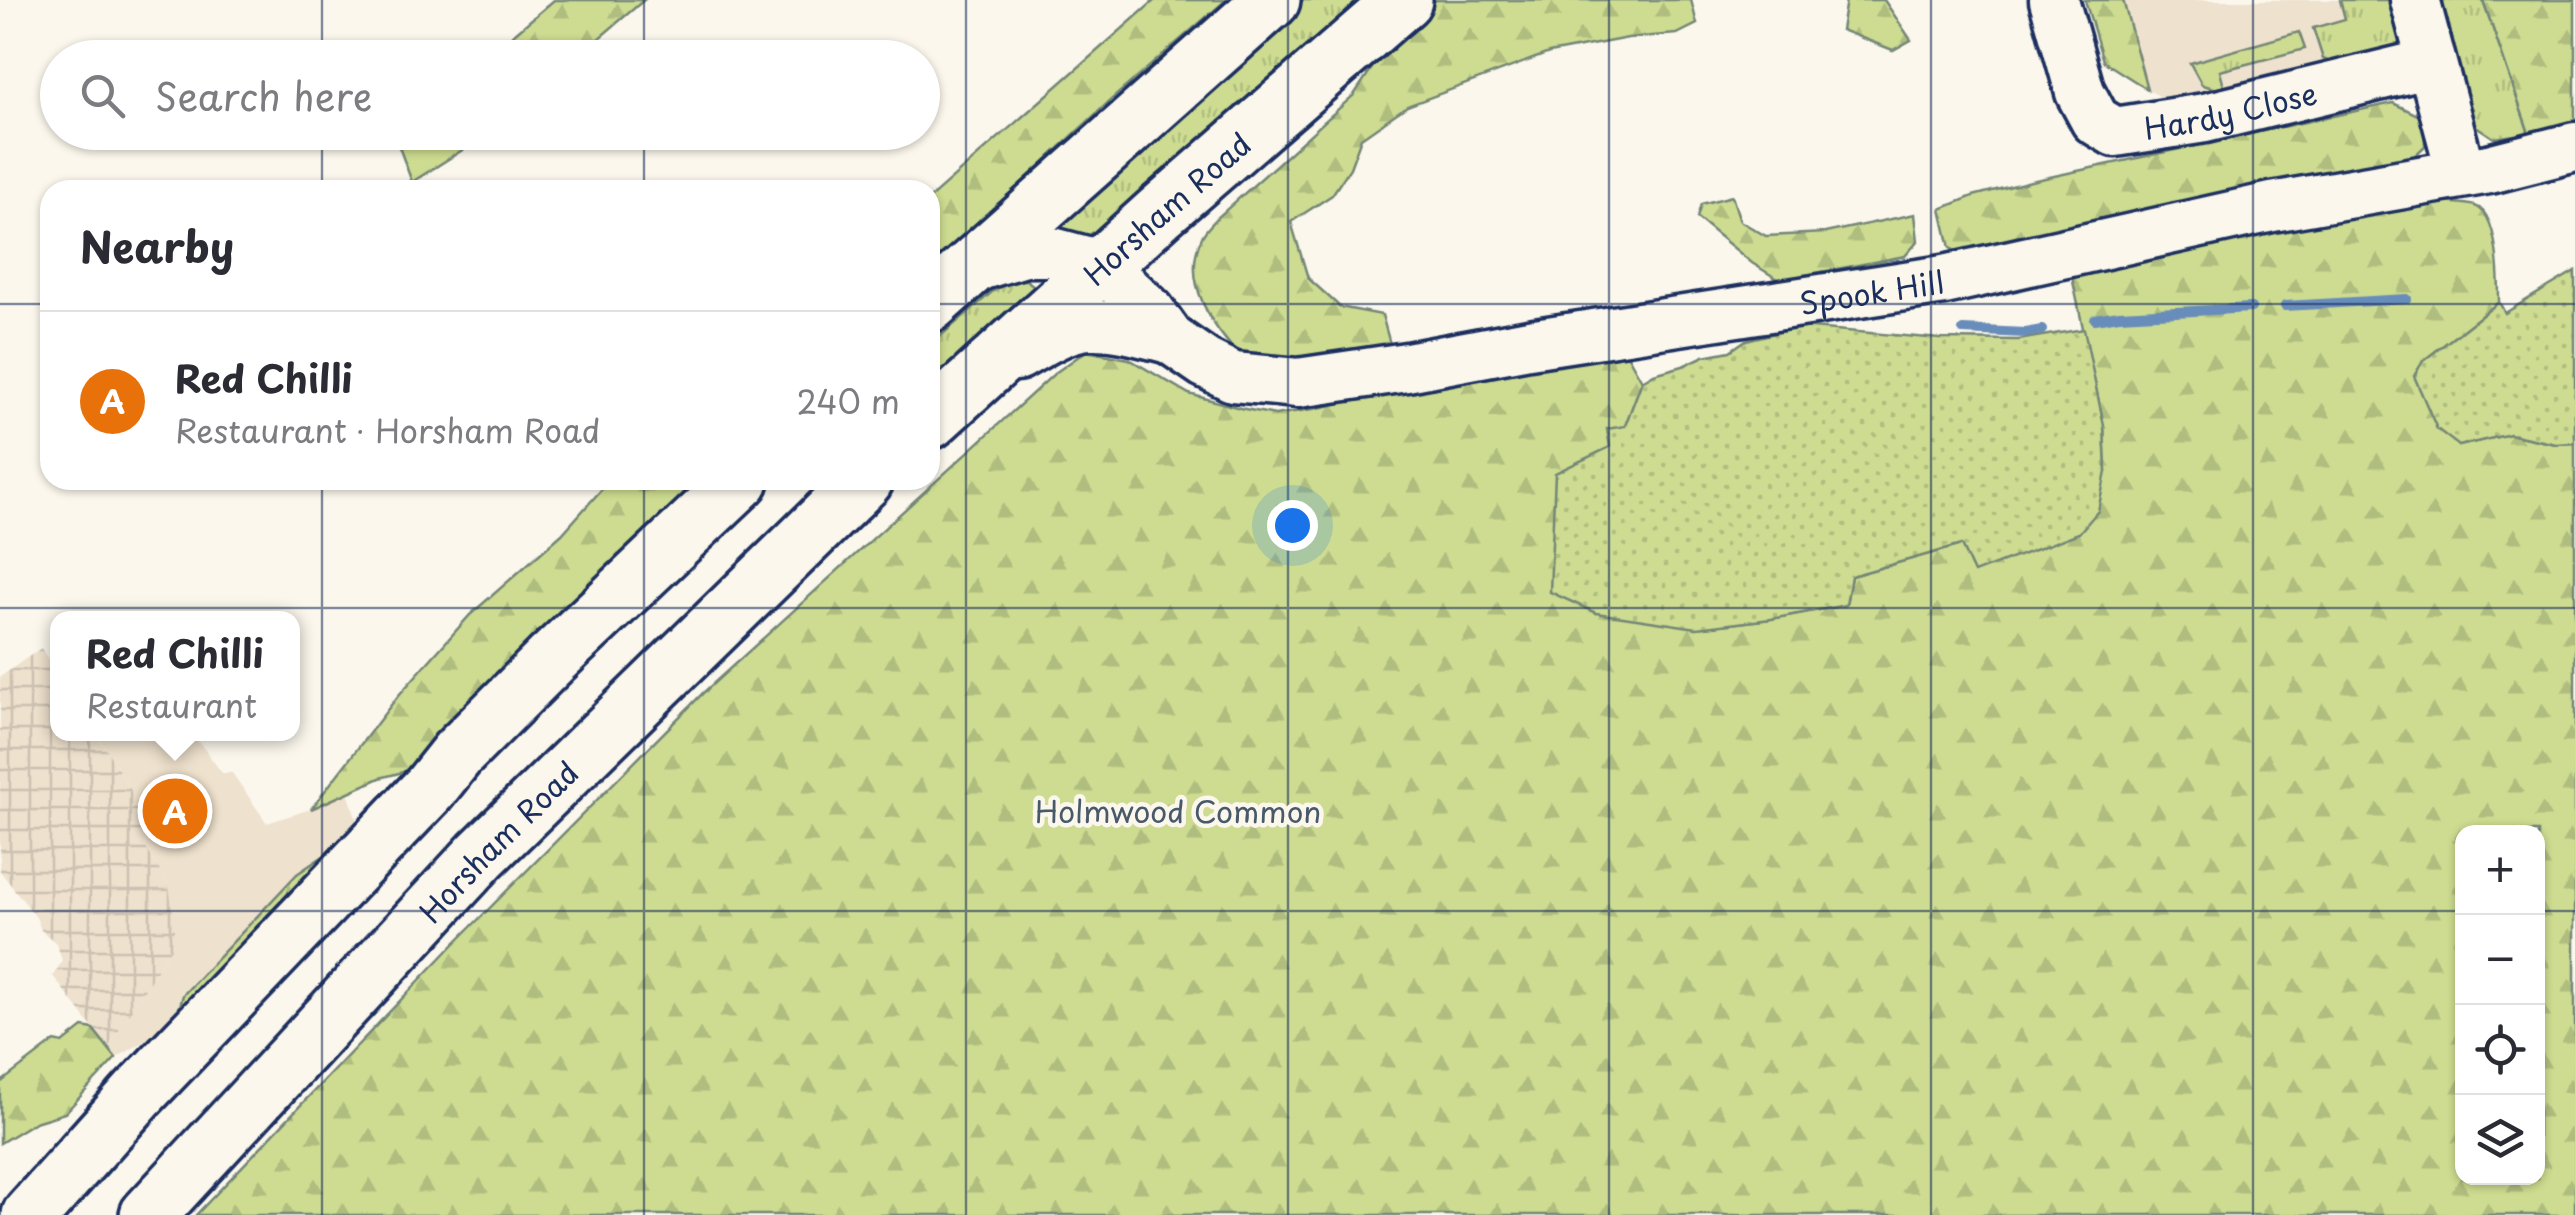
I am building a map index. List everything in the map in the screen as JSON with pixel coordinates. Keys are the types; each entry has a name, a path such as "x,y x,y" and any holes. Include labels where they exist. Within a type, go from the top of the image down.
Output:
{"highway":[{"path":"948,287 1272,0"},
{"name":"Horsham Road","path":"940,412 1404,0"},
{"path":"30,1215 138,1094 430,788 457,754 730,490"},
{"name":"Horsham Road","path":"148,1215 481,855 854,490"}],"street":[{"name":"Hardy Close","path":"2054,0 2080,92 2096,120 2114,132 2205,118 2432,63"},
{"path":"2415,0 2461,173"},
{"name":"Spook Hill","path":"948,287 1024,252 1052,252 1101,266 1150,311 1170,339 1206,364 1233,376 1298,384 1944,280 2272,207 2489,169 2575,147"},
{"name":"Spook Hill","path":"978,378 1062,332 1088,325 1170,339"}],"shaded area":[{"path":"2123,0 2394,0 2396,55 2176,106 2147,89"},
{"path":"41,648 50,662 50,741 101,741 150,822 144,826 146,848 169,886 174,943 108,1048 53,976 62,961 57,944 41,930 36,917 0,871 0,677"},
{"path":"101,741 198,741 222,773 232,773 267,823 348,792 360,831 297,874 183,995 175,1024 116,1058 108,1048 174,943 169,886 146,848 144,826 150,822"}],"green space":[{"path":"554,0 644,0 597,40 507,40"},
{"path":"1155,0 1226,0 1112,99 940,259 940,189"},
{"path":"1303,0 1376,0 1100,243 1054,231 1051,218"},
{"path":"1436,0 1691,0 1697,24 1677,34 1628,38 1549,53 1407,106 1361,138 1350,168 1332,195 1291,222 1308,278 1340,307 1382,315 1390,344 1299,358 1243,359 1211,319 1197,287 1196,254 1203,234 1354,95 1392,38"},
{"path":"1846,0 1884,0 1911,40 1893,50 1841,30"},
{"path":"2085,0 2123,0 2147,89 2103,61"},
{"path":"2340,0 2394,0 2403,28 2396,55 2347,69 2323,59 2313,28 2345,19"},
{"path":"2444,0 2483,0 2529,133 2494,138 2476,126 2464,107 2438,20"},
{"path":"2483,0 2575,0 2575,123 2529,133"},
{"path":"2299,32 2305,49 2220,71 2225,91 2202,85 2190,63"},
{"path":"2393,103 2424,118 2425,146 2411,159 1966,256 1950,248 1941,209 1973,196"},
{"path":"400,150 462,150 415,180 411,180"},
{"path":"1732,196 1740,221 1766,236 1825,233 1915,214 1918,241 1905,256 1779,280 1697,218 1701,204"},
{"name":"Holmwood Common","path":"2402,201 2449,202 2483,211 2496,249 2499,302 2423,361 2459,446 2510,434 2556,444 2575,443 2575,1215 196,1215 455,943 703,693 926,490 940,490 940,478 1055,373 1086,351 1129,359 1189,394 1275,415 1621,344 1642,381 1625,426 1696,628 1846,605 1851,576 1961,545 1974,572 2106,472 2104,426 2071,272"},
{"path":"2575,271 2575,443 2556,444 2510,434 2459,446 2437,429 2414,376 2423,361 2499,302 2505,313"},
{"path":"1012,280 1026,280 1037,288 940,385 940,336"},
{"path":"1800,327 1940,339 2018,340 2084,329 2104,426 2106,472 2098,511 2079,533 1974,573 1961,545 1851,576 1846,605 1771,619 1697,628 1596,613 1550,592 1555,473 1610,447 1607,429 1625,426 1642,381 1704,356 1730,351 1746,340"},
{"path":"601,490 706,490 422,767 380,778 311,809 398,696 470,615 562,534"},
{"path":"360,831 175,1024 183,995 297,874"},
{"path":"83,1027 93,1029 116,1058 65,1113 35,1122 0,1143 0,1083 55,1041 63,1043"}],"waterway":[{"path":"2285,306 2407,299"},
{"path":"2095,319 2251,308"},
{"path":"1963,330 2042,330"}],"place":[{"name":"Red Chilli","path":"175,811"}]}
